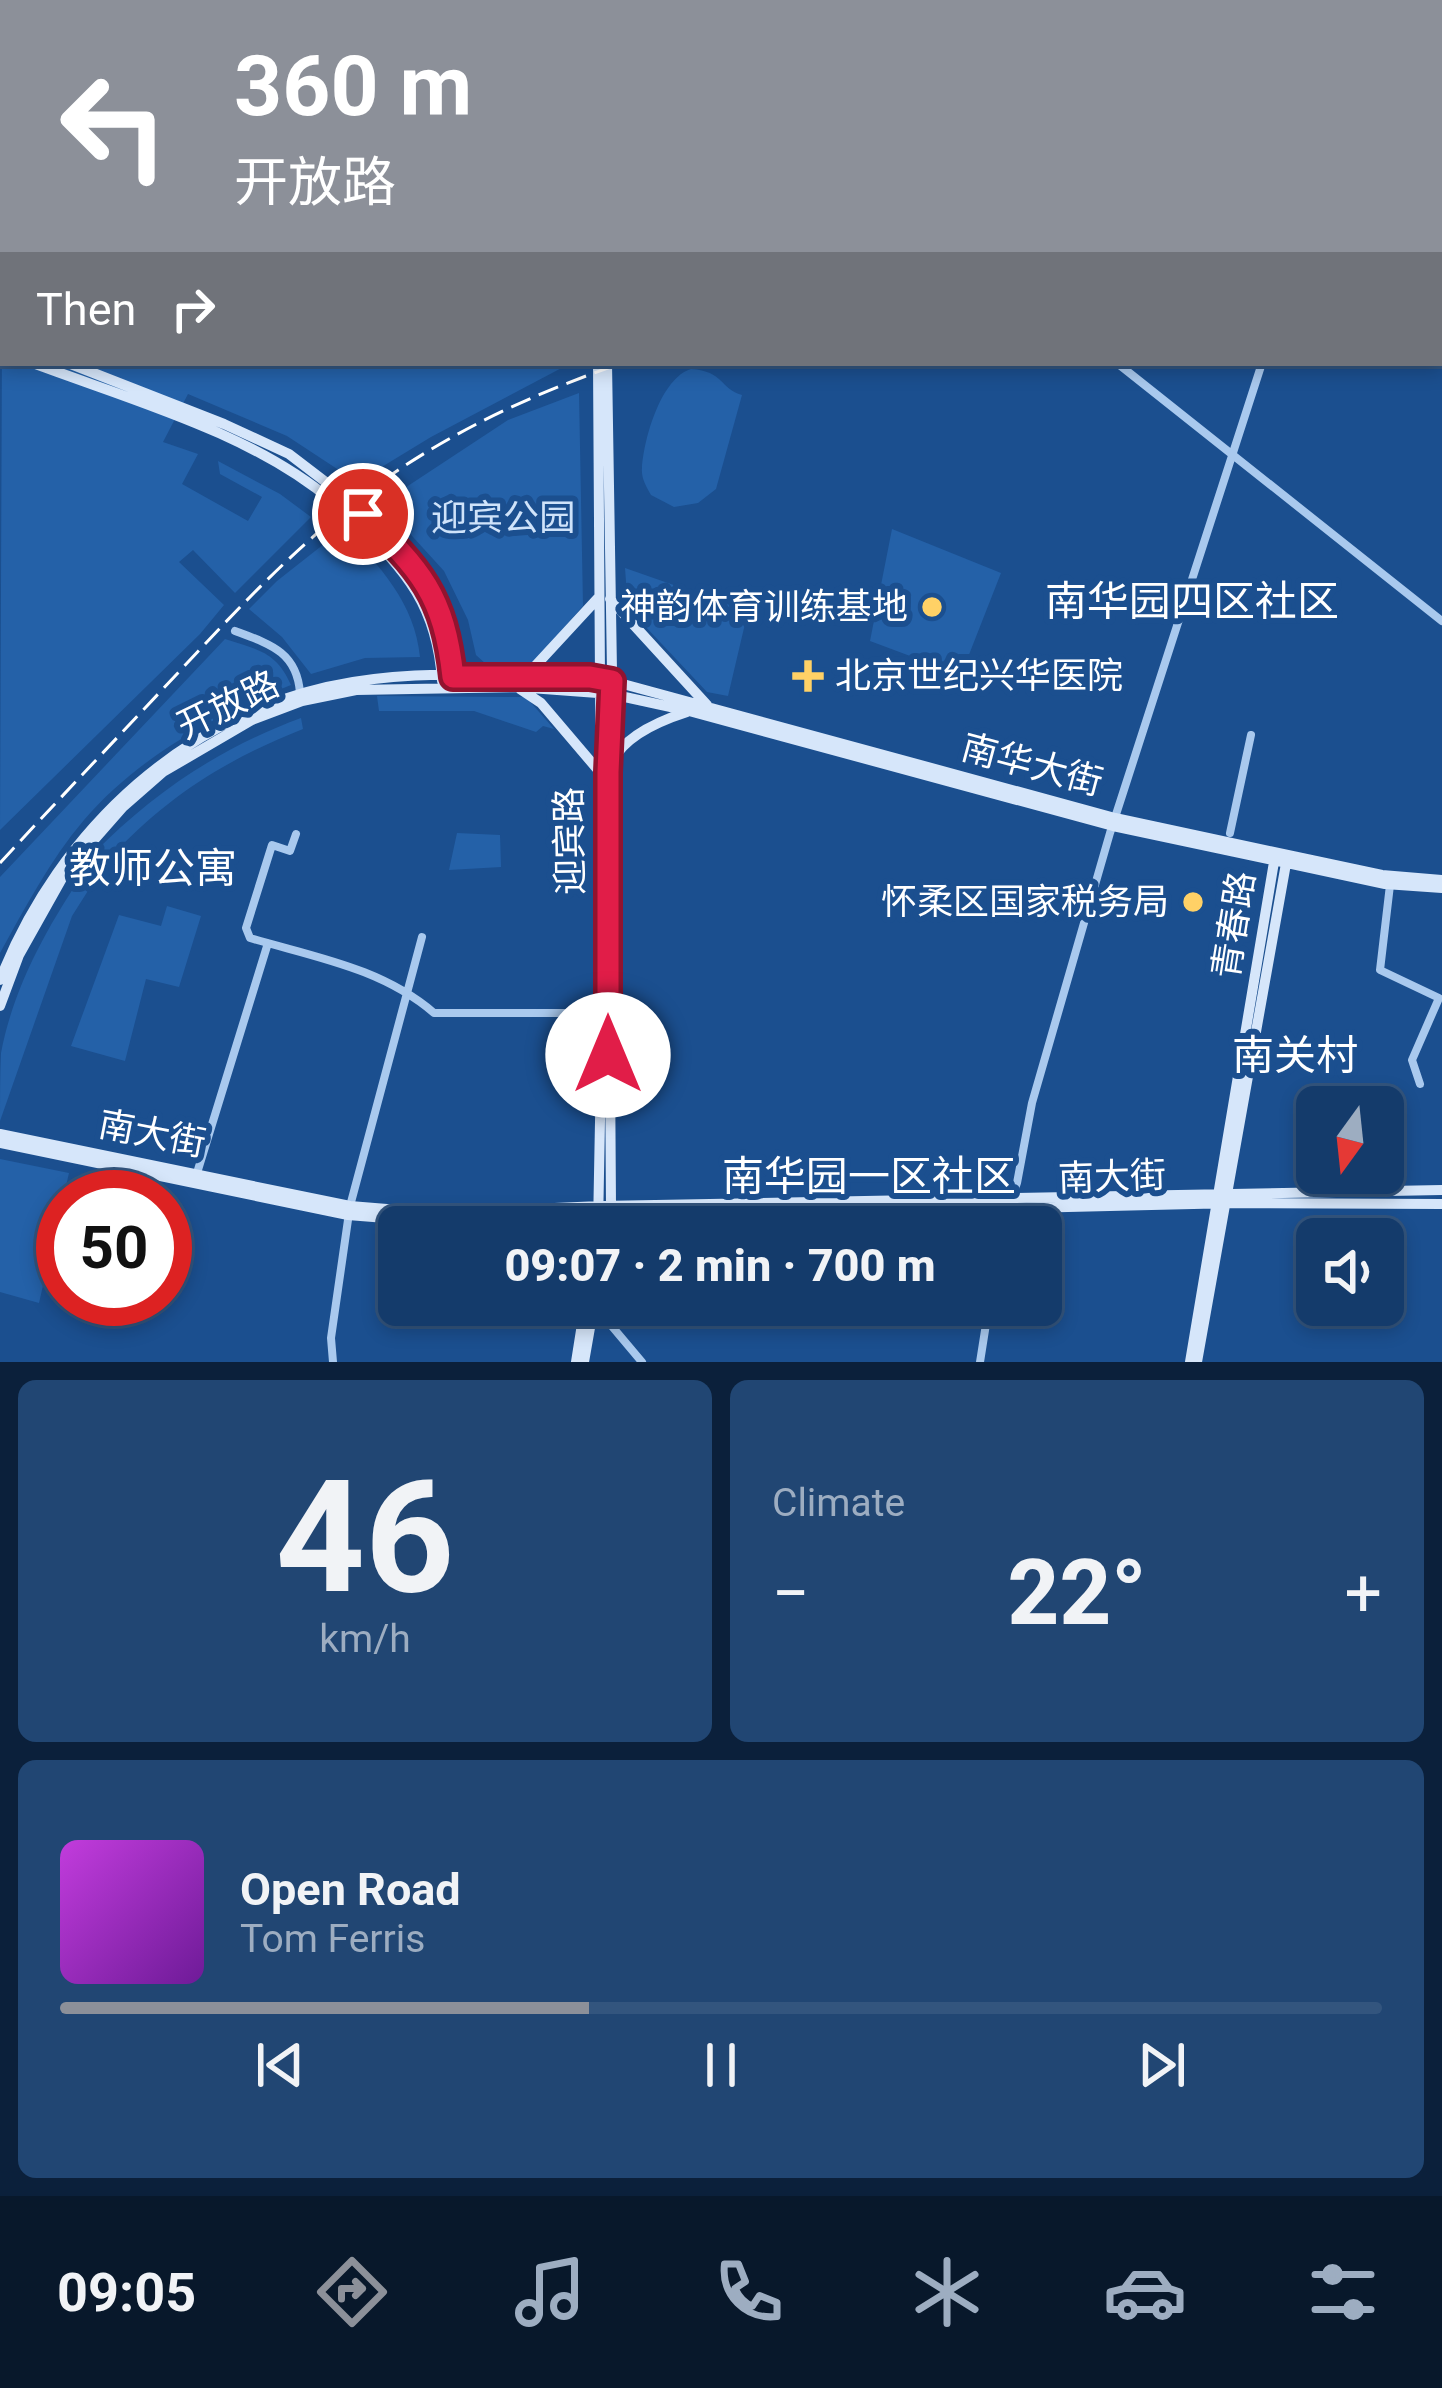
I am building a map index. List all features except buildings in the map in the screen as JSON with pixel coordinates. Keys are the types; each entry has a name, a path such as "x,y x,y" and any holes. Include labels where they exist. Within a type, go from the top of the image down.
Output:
{"main road":[{"path":"41,366 260,452 336,496 289,454 76,366"},
{"name":"迎宾路","path":"603,366 604,1206"},
{"path":"359,518 406,556 429,585 443,617 447,682"},
{"path":"526,676 604,598 709,707"},
{"name":"开放路","path":"0,1006 19,955 65,872 123,806 163,772 221,736 302,701 356,690 526,676 605,686"},
{"name":"开放路","path":"0,980 58,868 117,800 201,737 300,693 352,682 605,686"},
{"name":"南华大街","path":"605,686 709,707 1114,822"},
{"name":"南华大街","path":"605,686 1114,822 1390,884 1442,884"},
{"path":"517,687 541,703 603,772 618,749 662,720 689,711"},
{"name":"迎宾路","path":"603,772 604,1206"},
{"name":"南华大街","path":"1281,858 1442,884"},
{"name":"青春路","path":"1194,1362 1281,858"},
{"name":"南大街","path":"0,1138 349,1210 378,1211"},
{"name":"南大街","path":"0,1138 197,1173 349,1210"},
{"name":"南大街","path":"1404,1191 1442,1190"},
{"name":"南大街","path":"1222,1199 1296,1193"},
{"name":"南大街","path":"948,1206 1222,1199 1442,1204"},
{"path":"580,1362 583,1326"},
{"path":"580,1362 589,1326"}],"street":[{"path":"1121,366 1442,621"},
{"path":"1010,1204 1036,1088 1114,822 1261,366"},
{"path":"235,632 281,649 299,675 300,693"},
{"path":"1230,833 1251,735"},
{"path":"296,834 290,851 272,845 246,928 250,938 358,969 407,990 434,1013 602,1012"},
{"path":"1390,884 1380,970 1439,998 1412,1060 1420,1084"},
{"path":"333,1362 331,1338 349,1210 422,937"},
{"path":"197,1173 268,943"},
{"path":"612,1326 643,1362"},
{"path":"980,1362 986,1326"}],"green space":[{"path":"2,366 565,366 357,482 287,436 188,394 163,442 198,454 182,484 248,521 262,497 220,474 218,461 280,494 311,517 235,593 193,550 179,562 224,605 0,830"},
{"path":"691,369 710,373 742,395 716,489 698,503 674,507 651,495 642,475 643,456 663,396"},
{"name":"迎宾公园","path":"579,393 583,606 529,667 486,664 476,655 468,620 444,571 382,503 508,420"},
{"path":"343,529 382,571 403,603 420,657 365,658 311,674 282,637 249,609"},
{"name":"神韵体育训练基地","path":"892,529 1001,573 961,675 870,641"},
{"path":"625,568 748,611 728,696 707,692 628,608"},
{"path":"225,639 272,658 291,685 179,740 105,797 60,851 0,953 0,877"},
{"path":"377,696 526,697 554,729 543,726 536,732 474,711 379,711"},
{"path":"301,718 303,729 198,782 152,817 109,859 94,853 140,810 190,774 243,743"},
{"path":"457,833 500,835 501,867 449,870"},
{"path":"85,871 98,875 72,916 0,1121 1,1053 14,1005 45,935"},
{"path":"167,906 201,916 179,987 146,979 125,1061 71,1046 119,915 161,926"},
{"path":"0,1159 54,1170 36,1170 36,1302 0,1292"}],"tunnel":[{"path":"340,493 363,514"},
{"path":"332,501 355,521"}],"railway":[{"path":"0,863 252,595 361,497 474,425 614,366"}],"place":[{"name":"神韵体育训练基地","path":"932,607"},
{"name":"北京世纪兴华医院","path":"808,676"},
{"name":"怀柔区国家税务局","path":"1193,902"}],"district":[{"name":"南华园四区社区","path":"1192,601"},
{"name":"教师公寓","path":"153,868"},
{"name":"南关村","path":"1295,1055"},
{"name":"南华园一区社区","path":"869,1176"}],"route":[{"path":"363,514 429,585 443,617 453,677 612,681 608,1055"}]}
